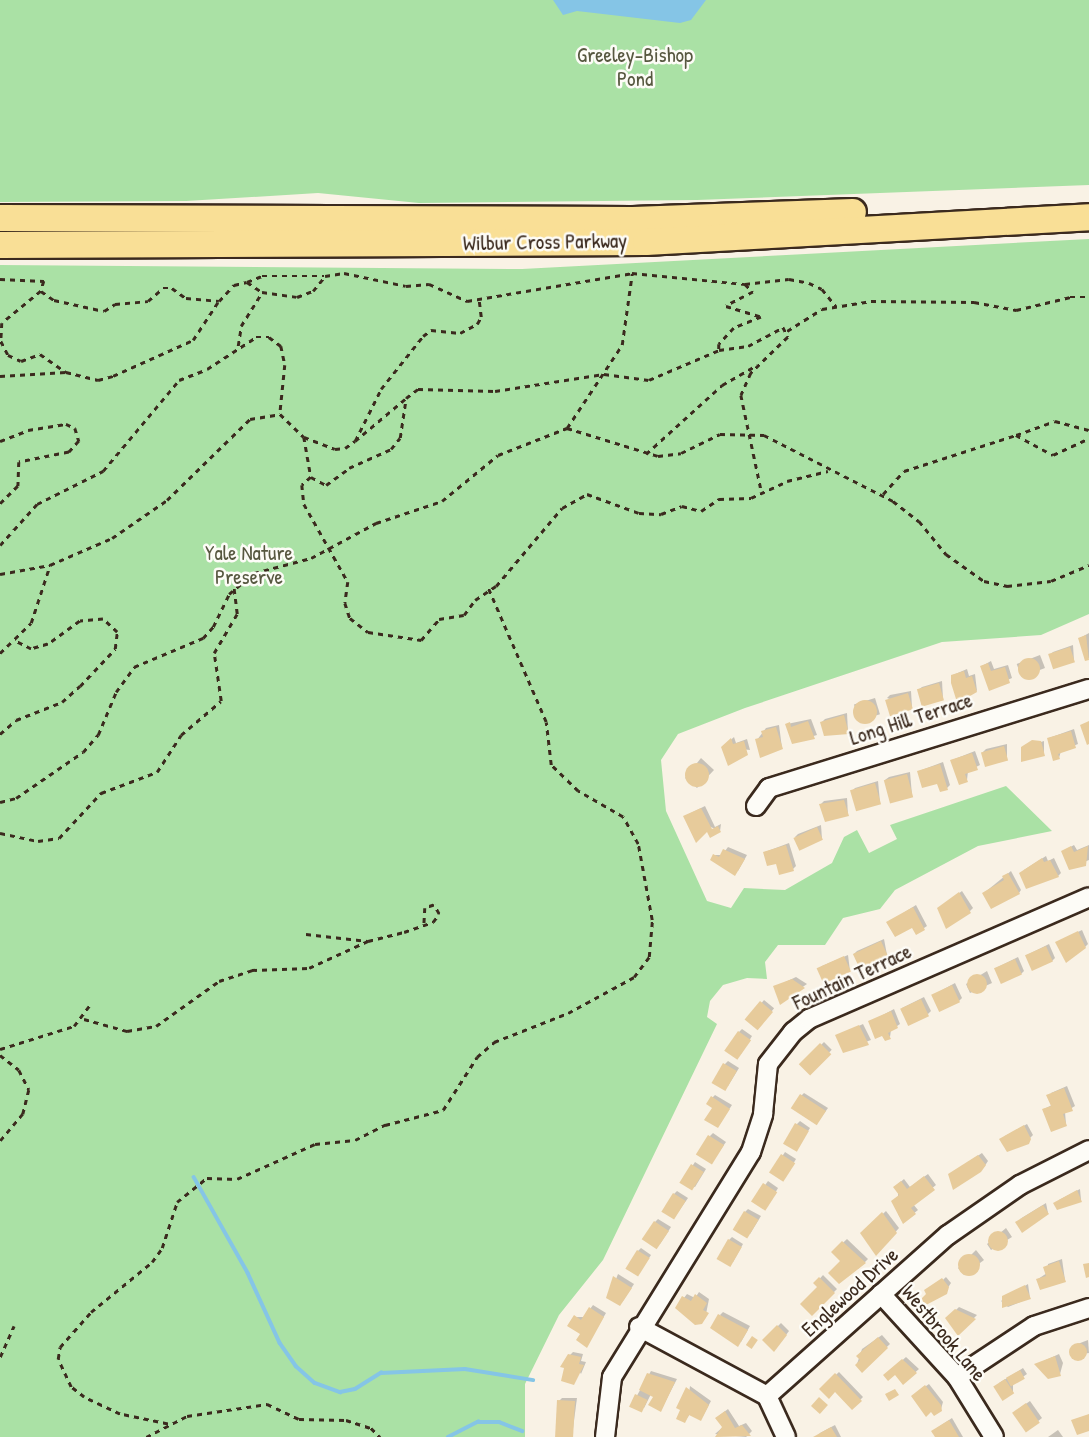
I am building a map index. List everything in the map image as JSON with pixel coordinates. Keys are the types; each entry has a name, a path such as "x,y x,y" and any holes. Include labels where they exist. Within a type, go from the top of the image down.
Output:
{"highway":[{"name":"Wilbur Cross Parkway","path":"0,218 633,220 922,210 1089,199"},
{"name":"Wilbur Cross Parkway","path":"0,245 646,242 1089,217"}],"street":[{"name":"Long Hill Terrace","path":"756,806 769,788 1089,689"},
{"name":"Fountain Terrace","path":"605,1437 612,1377 639,1327 751,1152 763,1114 768,1064 800,1025 1089,897"},
{"name":"Englewood Drive","path":"767,1396 948,1235 1020,1185 1089,1150"},
{"name":"Westbrook Lane","path":"881,1294 957,1377 994,1437"},
{"path":"957,1377 1034,1326 1089,1308"},
{"path":"639,1327 767,1396 786,1437"}],"path":[{"path":"0,376 66,372 98,380 113,376 192,340 211,320 219,300 233,285 262,276 354,273 405,286 429,284 458,299 479,300 632,273 745,284 789,279 822,289 836,306"},
{"path":"0,802 16,798 83,752 98,736 116,692 134,667 203,638 234,588 254,573 329,550 376,523 442,501 498,455 567,428 604,374 625,336 632,273"},
{"path":"247,282 262,292 297,297 313,291 325,276"},
{"path":"0,279 44,281 41,291 2,323 1,341 8,355 21,361 40,354 66,372"},
{"path":"719,350 719,344 734,328 761,317 726,306 732,299 750,296 753,292 745,284"},
{"path":"41,291 54,300 104,311 115,304 149,301 163,288 172,288 186,298 219,300"},
{"path":"238,346 240,326 262,292"},
{"path":"762,494 741,395 743,383 760,363 785,342 787,331 803,318 836,306 930,300 1016,310 1070,297 1089,297"},
{"path":"355,441 381,389 423,336 431,330 460,333 477,324 481,317 479,300"},
{"path":"280,414 304,437 335,449 355,441 418,390 495,391 604,374 649,380 719,350 748,346 775,328 787,331"},
{"path":"0,545 37,504 103,471 179,380 207,369 238,346 263,336 281,346 285,365 280,414"},
{"path":"646,454 722,385 760,363"},
{"path":"304,437 312,477 326,485 349,468 391,449 400,438 406,398"},
{"path":"0,575 50,565 112,538 191,480 222,441 250,419 280,414"},
{"path":"882,495 904,471 1055,421 1089,430"},
{"path":"0,441 28,430 66,424 75,428 79,441 69,452 19,461 18,486 0,504"},
{"path":"567,428 646,454 681,453 720,435 750,432 774,440 828,471 882,495 907,510 946,554 984,581 1007,586 1051,581 1089,565"},
{"path":"1016,435 1053,455 1089,438"},
{"path":"312,477 302,485 304,504 349,587 345,611 368,632 382,636 401,634 426,640 439,619 464,615 488,588 496,586 562,508 573,506 587,494 639,513 661,514 682,506 701,510 719,499 762,494 787,481 828,471"},
{"path":"0,653 31,623 50,565"},
{"path":"0,832 38,841 60,838 101,793 157,772 181,735 222,701 214,653 237,614 234,588"},
{"path":"168,1424 120,1414 85,1397 71,1387 58,1359 60,1347 91,1312 152,1262 162,1248 177,1202 207,1178 237,1179 315,1144 355,1140 385,1125 443,1110 477,1057 494,1042 568,1013 634,977 649,957 652,920 638,845 623,817 578,792 551,765 546,722 488,588"},
{"path":"0,734 16,720 62,702 115,649 117,632 103,620 80,621 48,644 31,649 14,641"},
{"path":"83,1019 127,1031 144,1030 168,1018 203,989 252,970 309,968 368,941 424,925 437,918 434,905 425,908 424,925"},
{"path":"306,934 368,941"},
{"path":"0,1049 52,1035 83,1019 89,1006"},
{"path":"0,1055 19,1070 29,1090 23,1114 0,1141"},
{"path":"0,1357 14,1326"},
{"path":"146,1437 168,1424 208,1410 267,1404 299,1419 346,1420 372,1428 380,1437"}],"green space":[{"name":"Greeley-Bishop Pond","path":"0,0 1089,0 1089,185 697,200 419,203 318,193 186,201 0,202"},
{"name":"Yale Nature Preserve","path":"1089,239 1089,614 1041,635 942,642 745,708 678,734 661,760 666,811 707,901 731,908 744,888 785,890 832,863 844,837 857,830 869,853 897,839 890,825 1006,786 1052,831 978,846 895,890 880,909 843,918 825,945 778,945 765,962 767,979 747,978 723,985 710,1001 707,1017 717,1024 603,1260 559,1315 525,1384 525,1437 0,1437 0,265 522,269"}],"water":[{"path":"553,0 706,0 691,20 680,23 577,11 563,15"}],"building":[{"path":"1086,635 1089,660 1085,661 1078,638"},
{"path":"1070,647 1075,662 1053,669 1048,654"},
{"path":"1029,658 1037,661 1040,669 1037,677 1029,680 1021,677 1018,669 1021,661"},
{"path":"988,663 991,671 1005,667 1010,683 989,691 980,666"},
{"path":"964,671 966,678 972,676 977,692 963,700 956,699 951,675"},
{"path":"939,683 944,700 922,707 917,689"},
{"path":"908,693 913,709 890,716 885,700"},
{"path":"865,700 873,704 877,712 873,720 865,724 857,720 853,712 857,704"},
{"path":"844,715 849,734 824,736 820,722"},
{"path":"808,721 815,739 792,744 785,724 790,722 791,727"},
{"path":"1089,721 1089,744 1087,745 1080,725"},
{"path":"776,727 783,749 760,758 755,739 763,737 761,731"},
{"path":"1071,731 1076,748 1058,754 1060,759 1053,761 1047,738"},
{"path":"731,738 733,744 744,741 748,755 728,766 721,747"},
{"path":"1032,740 1041,741 1045,756 1021,762 1021,747"},
{"path":"1004,746 1008,760 985,767 981,753"},
{"path":"972,753 978,770 965,774 968,782 959,785 950,760"},
{"path":"697,763 706,766 709,775 706,784 697,787 688,784 685,775 688,766"},
{"path":"940,764 948,790 940,792 937,784 922,788 917,771"},
{"path":"907,774 913,797 890,803 884,780"},
{"path":"875,783 881,804 856,811 850,790"},
{"path":"844,800 849,816 825,822 819,804"},
{"path":"701,808 712,829 718,826 721,832 710,838 707,832 696,843 683,816"},
{"path":"817,827 823,840 799,851 793,838"},
{"path":"786,845 794,871 779,875 776,864 767,866 763,852"},
{"path":"1071,846 1074,852 1088,846 1086,866 1069,870 1061,851"},
{"path":"723,849 745,859 735,876 710,860 713,854 719,857"},
{"path":"1042,858 1044,862 1050,860 1059,877 1026,889 1019,873"},
{"path":"1008,873 1020,894 991,909 982,893 1004,880 1002,876"},
{"path":"959,892 971,913 946,929 937,908"},
{"path":"913,907 925,930 916,935 912,928 895,937 886,922"},
{"path":"1078,931 1086,948 1066,963 1055,942"},
{"path":"881,941 888,956 860,970 853,954"},
{"path":"1046,946 1053,962 1032,971 1025,955"},
{"path":"844,956 851,972 824,984 817,968"},
{"path":"1015,959 1022,975 1001,984 994,968"},
{"path":"973,974 981,974 987,984 981,994 973,994 967,988 967,980"},
{"path":"792,979 805,988 780,1005 773,986"},
{"path":"952,985 960,1002 939,1012 931,995"},
{"path":"921,999 929,1016 908,1026 900,1009"},
{"path":"760,1001 773,1012 758,1030 745,1019"},
{"path":"891,1011 898,1028 888,1033 891,1039 885,1041 882,1036 875,1039 868,1021"},
{"path":"859,1025 869,1045 843,1053 835,1035"},
{"path":"738,1031 751,1040 737,1060 724,1051"},
{"path":"820,1043 831,1054 810,1076 799,1064"},
{"path":"723,1063 737,1071 725,1091 712,1083"},
{"path":"1064,1088 1073,1111 1063,1114 1067,1126 1051,1132 1042,1109 1051,1106 1046,1095"},
{"path":"800,1094 826,1111 817,1125 791,1108"},
{"path":"711,1096 730,1109 718,1128 704,1120 712,1108 706,1104"},
{"path":"795,1123 809,1131 797,1152 783,1144"},
{"path":"1024,1125 1031,1139 1029,1144 1007,1152 999,1139"},
{"path":"708,1135 724,1145 712,1165 696,1155"},
{"path":"781,1154 795,1163 783,1182 769,1172"},
{"path":"978,1155 986,1165 981,1172 953,1190 948,1174"},
{"path":"691,1164 704,1172 692,1191 679,1183"},
{"path":"924,1176 935,1190 911,1208 916,1214 903,1224 891,1201 899,1195 893,1187 901,1181 907,1189"},
{"path":"763,1183 777,1192 765,1211 751,1201"},
{"path":"1077,1190 1082,1202 1057,1210 1053,1203"},
{"path":"673,1193 686,1201 674,1220 661,1212"},
{"path":"1043,1205 1049,1214 1022,1233 1015,1222"},
{"path":"744,1211 759,1220 747,1239 733,1230"},
{"path":"882,1212 897,1233 876,1256 860,1233"},
{"path":"654,1221 669,1231 657,1249 642,1239"},
{"path":"998,1231 1005,1234 1008,1241 1005,1248 998,1251 991,1248 988,1241 991,1234"},
{"path":"728,1239 742,1247 730,1267 716,1259"},
{"path":"842,1241 866,1263 839,1284 828,1273 840,1261 831,1252"},
{"path":"637,1250 650,1258 638,1277 625,1269"},
{"path":"969,1254 977,1257 980,1265 977,1273 969,1276 961,1273 958,1265 961,1257"},
{"path":"1059,1261 1066,1282 1040,1290 1036,1279 1046,1276 1043,1267"},
{"path":"1089,1263 1089,1277 1086,1278 1083,1264"},
{"path":"613,1276 632,1288 620,1306 606,1298"},
{"path":"819,1277 835,1293 812,1316 800,1304 817,1287 813,1283"},
{"path":"942,1278 949,1287 947,1294 926,1305 921,1299 926,1294 924,1290"},
{"path":"1025,1285 1031,1299 1002,1308 1002,1296"},
{"path":"695,1294 707,1303 703,1310 709,1313 702,1324 695,1325 675,1308 682,1296 691,1301"},
{"path":"589,1307 604,1317 587,1348 576,1340 580,1334 567,1326 574,1315 581,1320"},
{"path":"955,1309 976,1319 958,1336 945,1318"},
{"path":"718,1314 748,1330 738,1347 710,1328"},
{"path":"777,1325 787,1335 774,1352 762,1340"},
{"path":"752,1336 758,1340 752,1349 746,1345"},
{"path":"878,1337 888,1348 862,1373 855,1365 860,1360 856,1356"},
{"path":"1078,1343 1084,1346 1087,1352 1084,1358 1078,1361 1072,1358 1069,1352 1072,1346"},
{"path":"568,1354 581,1357 579,1364 584,1365 574,1385 561,1381 564,1368 560,1367"},
{"path":"1055,1356 1061,1376 1048,1379 1034,1364"},
{"path":"902,1359 917,1373 903,1385 895,1375 888,1381 883,1375"},
{"path":"1020,1370 1025,1379 1011,1387 1006,1378"},
{"path":"647,1373 675,1382 661,1412 648,1405 653,1397 639,1390"},
{"path":"835,1373 862,1401 852,1410 835,1392 829,1399 819,1389"},
{"path":"1005,1379 1014,1393 1003,1401 993,1387"},
{"path":"925,1385 941,1405 942,1411 934,1416 931,1412 926,1417 911,1396"},
{"path":"686,1387 709,1405 701,1421 689,1415 685,1423 676,1419 680,1410 676,1408"},
{"path":"895,1389 899,1395 889,1401 885,1394"},
{"path":"635,1394 648,1400 642,1413 629,1407"},
{"path":"819,1397 828,1405 820,1414 811,1406"},
{"path":"557,1400 575,1401 573,1437 555,1437"},
{"path":"1026,1403 1040,1423 1026,1432 1012,1413"},
{"path":"725,1411 735,1428 742,1425 751,1436 715,1437 722,1427 715,1418"},
{"path":"1089,1414 1089,1431 1077,1435 1071,1420"},
{"path":"949,1420 959,1437 935,1437 931,1431"},
{"path":"831,1427 837,1437 813,1437"}],"waterway":[{"path":"194,1177 248,1273 280,1343 296,1366 315,1383 340,1392 355,1389 381,1373 465,1369 533,1380"},
{"path":"448,1437 478,1422 499,1422 522,1431"}]}
